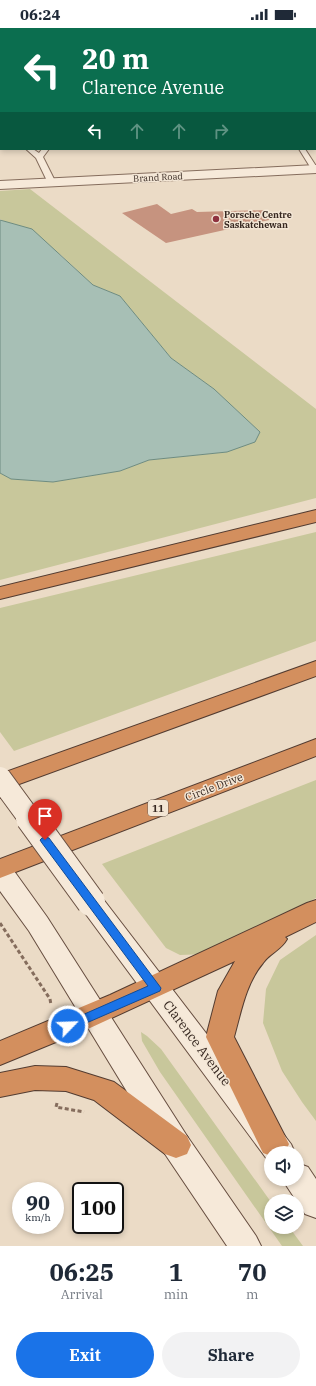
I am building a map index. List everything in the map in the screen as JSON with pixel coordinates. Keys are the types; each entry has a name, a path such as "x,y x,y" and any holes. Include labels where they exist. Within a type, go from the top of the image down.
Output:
{"highway":[{"path":"0,593 316,516"},
{"path":"0,783 316,668"},
{"name":"Circle Drive","path":"0,870 316,747"},
{"path":"0,1053 55,1032 156,988 316,911"},
{"path":"275,1146 220,1037 232,991 253,954 284,929 316,911"},
{"path":"0,1085 35,1078 66,1079 104,1091 176,1145"}],"main road":[{"name":"Brand Road","path":"0,185 51,181 315,169"},
{"name":"Clarence Avenue","path":"0,778 91,902 275,1146"},
{"path":"0,870 38,924 176,1145 245,1246"},
{"path":"303,1186 316,1204"}],"lane":[{"path":"31,150 39,158 51,181"},
{"path":"39,158 45,150"},
{"path":"303,150 315,169"}],"path":[{"path":"0,923 9,936"}],"green space":[{"path":"30,189 316,409 316,498 0,580 0,473 11,479 53,482 120,471 149,460 227,452 260,432 214,389 171,358 120,296 93,285 61,255 0,219 0,191"},
{"path":"316,532 316,641 14,751 0,732 0,608"},
{"path":"316,780 316,898 207,954 180,955 166,948 102,864"},
{"path":"316,935 316,1121 282,1071 263,1023 266,989 280,960"},
{"path":"141,1032 161,1049 265,1194 264,1194 264,1220 160,1072 142,1041"},
{"path":"274,1234 294,1234 303,1246 282,1246"}],"shaded area":[{"path":"0,220 32,229 93,285 120,296 171,358 214,389 260,432 255,442 227,452 149,460 120,471 53,482 11,479 0,473"}],"building":[{"name":"Porsche Centre Saskatchewan","path":"157,204 171,214 192,209 197,212 268,210 269,220 166,243 122,213"}],"place":[{"name":"Porsche Centre Saskatchewan","path":"216,219"}],"route":[{"path":"45,840 156,988 68,1026"}]}
